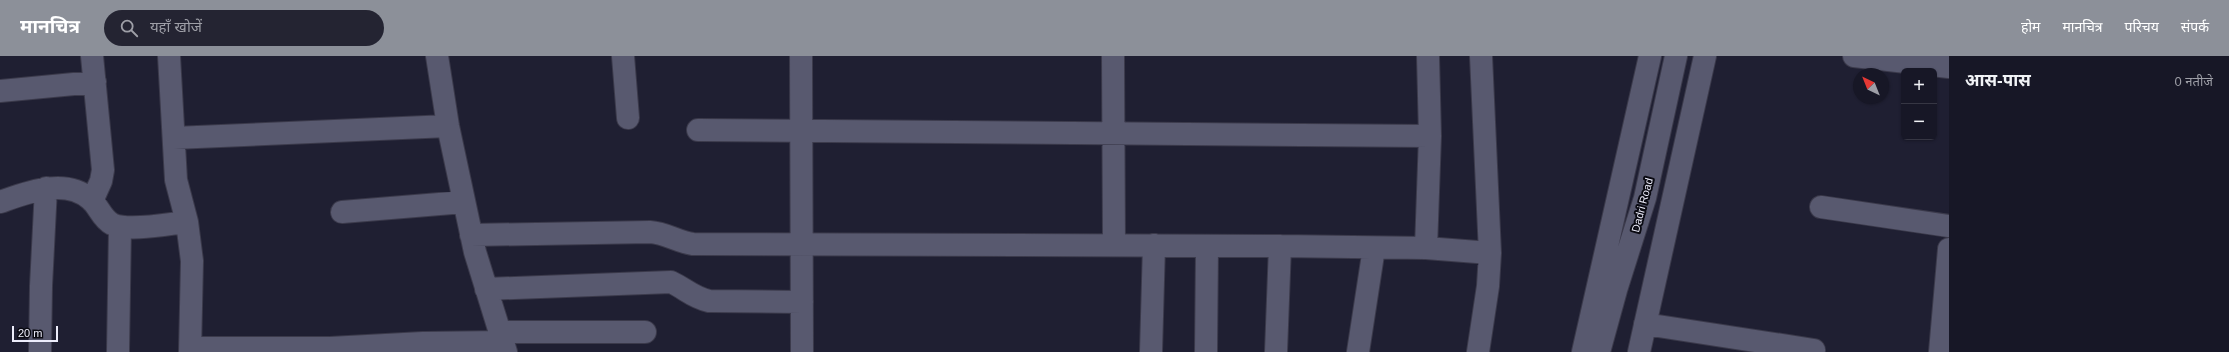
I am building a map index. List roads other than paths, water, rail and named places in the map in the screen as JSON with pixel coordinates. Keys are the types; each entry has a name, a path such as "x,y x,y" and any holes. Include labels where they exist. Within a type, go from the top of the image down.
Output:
{"street":[{"path":"92,56 103,170 101,181 92,201"},
{"path":"169,56 176,180 187,222 192,261 191,350 329,350 423,343 502,342 645,332"},
{"path":"437,56 448,126 471,235 502,342"},
{"path":"623,56 628,118"},
{"path":"801,56 802,352"},
{"path":"1113,56 1114,245"},
{"path":"1426,248 1430,136 1428,56"},
{"path":"1478,352 1488,286 1490,253 1481,56"},
{"path":"1583,352 1650,56"},
{"name":"Dadri Road","path":"1599,352 1616,290 1645,198 1676,56"},
{"name":"Dadri Road","path":"1625,352 1690,56"},
{"path":"1639,352 1705,56"},
{"path":"1854,56 1949,68"},
{"path":"0,91 95,82"},
{"path":"174,138 448,126"},
{"path":"698,130 1430,136"},
{"path":"0,202 31,191 46,188 85,194 92,201 102,217 120,227 187,222"},
{"path":"40,352 41,286 46,188"},
{"path":"342,212 464,202"},
{"path":"1820,208 1949,226"},
{"path":"118,352 120,227"},
{"path":"471,235 650,232 662,233 682,243 694,244 1280,246 1426,248 1490,253"},
{"path":"1151,352 1154,246"},
{"path":"1206,352 1207,246"},
{"path":"1276,352 1280,246"},
{"path":"1358,352 1374,248"},
{"path":"1940,352 1949,249"},
{"path":"486,289 672,282 696,298 709,301 802,302"},
{"path":"1645,324 1814,350"}]}
